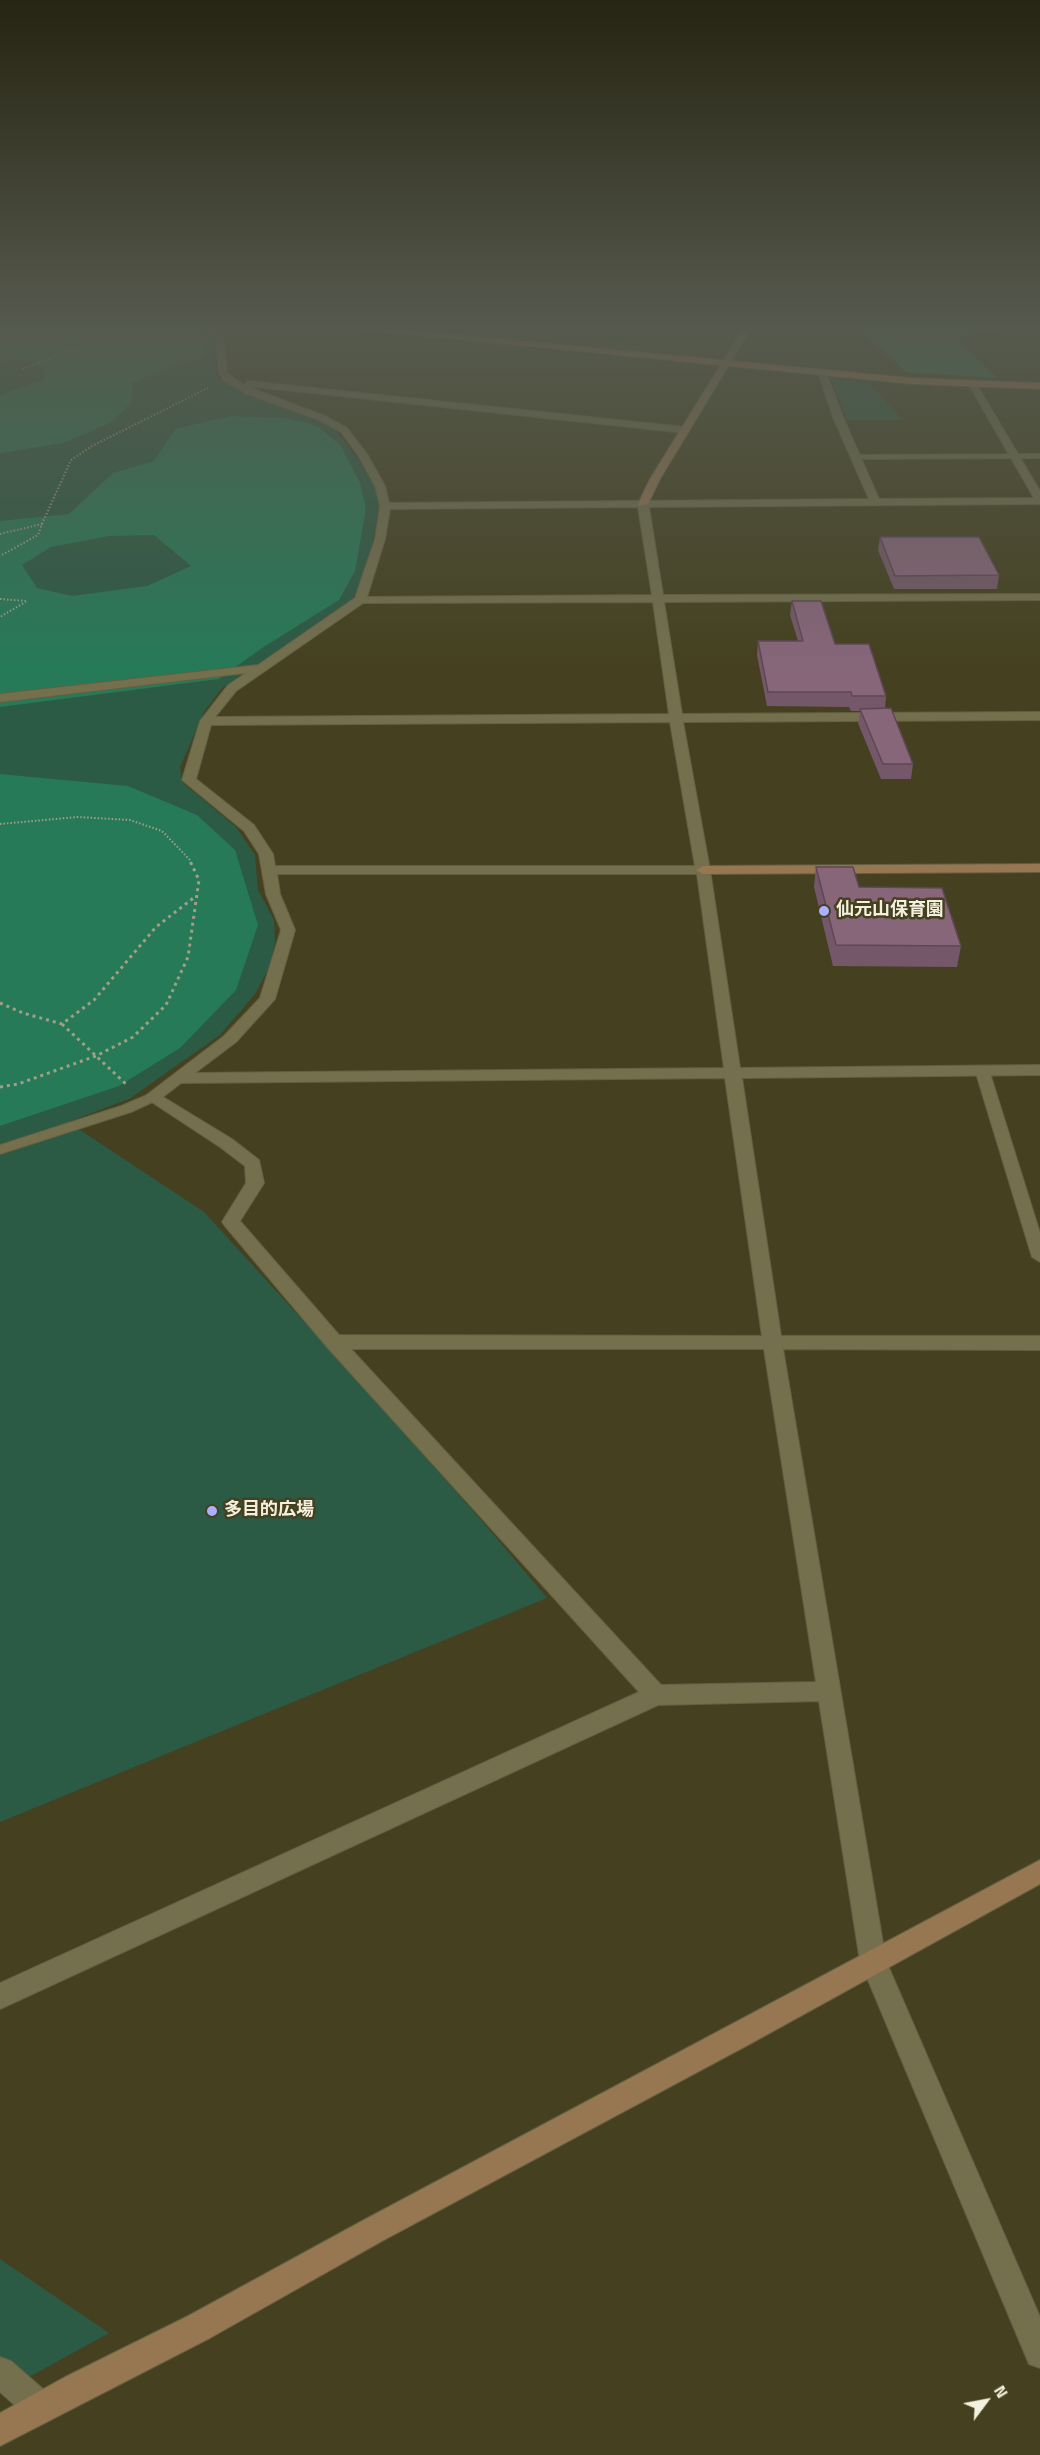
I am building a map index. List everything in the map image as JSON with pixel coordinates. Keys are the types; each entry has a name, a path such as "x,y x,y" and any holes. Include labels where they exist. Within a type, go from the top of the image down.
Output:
{"street":[{"path":"353,442 380,486 385,506 380,539 360,600"},
{"path":"678,442 643,504 676,718 703,870 772,1342 873,1961 1040,2353"},
{"path":"849,442 875,502"},
{"path":"385,506 1040,500 1007,442"},
{"path":"656,1695 334,1342 231,1222 255,1183 253,1164 226,1143 148,1099 230,1039 267,999 288,930 273,894 266,854 249,828 189,780 207,721 232,688 360,600 1040,597"},
{"path":"0,698 263,667"},
{"path":"207,721 1040,716"},
{"path":"269,870 1040,868"},
{"path":"179,1078 1040,1070"},
{"path":"334,1342 1040,1343"},
{"path":"0,1996 656,1695 828,1690"},
{"path":"0,2430 76,2388 199,2327 372,2231 729,2042 1040,1871"},
{"path":"0,2372 41,2408"}],"lane":[{"path":"856,457 1040,456"},
{"path":"982,1070 1040,1257"},
{"path":"0,1150 126,1109 148,1099"}],"path":[{"path":"0,556 38,534 71,460 101,442"},
{"path":"0,534 42,524"},
{"path":"0,599 27,601 0,617"},
{"path":"0,824 78,818 130,820 162,831 191,861 199,880 188,957 166,1005 134,1037 96,1056 18,1084 0,1087"},
{"path":"62,1024 94,1000 156,927 196,896"},
{"path":"0,1003 23,1013 62,1024 148,1099"}],"green space":[{"path":"0,442 344,442 375,486 379,506 373,541 361,582 351,602 222,688 204,712 180,767 182,782 236,827 255,855 258,890 274,920 275,943 270,966 255,994 220,1035 129,1099 68,1122 204,1212 331,1351 547,1598 0,1822"},
{"path":"0,442 66,442 63,443 0,453"},
{"path":"167,442 336,442 340,445 360,483 366,509 355,571 339,600 262,648 219,679 0,707 0,521 69,514 113,473 154,461","holes":["154,535 191,566 147,586 72,596 37,588 22,565 51,547 109,536"]},
{"path":"0,774 128,786 197,815 235,850 258,925 236,990 180,1048 119,1086 0,1126"},
{"path":"0,2259 109,2333 0,2393"}],"building":[{"path":"880,537 979,537 999,575 895,576"},
{"path":"792,601 821,601 835,644 869,644 886,696 852,696 851,692 768,692 758,641 803,641"},
{"path":"891,708 913,764 883,764 860,709"},
{"path":"816,867 853,867 859,887 942,888 961,946 836,945"}],"place":[{"name":"仙元山保育園","path":"824,911"},
{"name":"多目的広場","path":"212,1511"}]}
